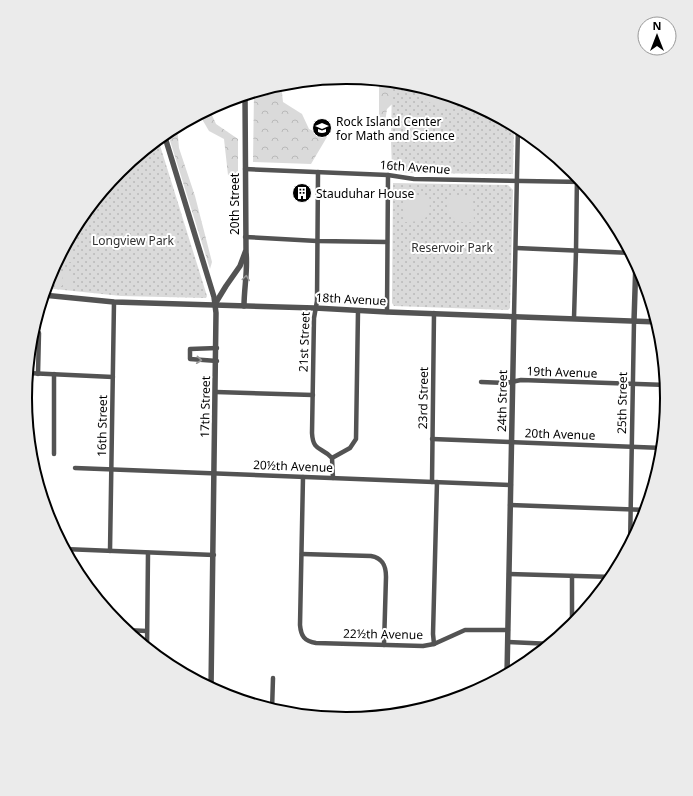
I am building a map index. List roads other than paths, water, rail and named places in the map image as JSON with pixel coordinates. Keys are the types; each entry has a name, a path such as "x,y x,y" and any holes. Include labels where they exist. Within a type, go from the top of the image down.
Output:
{"street":[{"name":"20th Street","path":"215,305 240,266 246,250 245,100"},
{"name":"24th Street","path":"507,668 518,135"},
{"name":"17th Street","path":"166,141 214,297 215,305 217,348 211,682"},
{"name":"16th Avenue","path":"245,169 388,175 414,179 575,182"},
{"name":"21st Street","path":"318,172 317,301 314,318 312,433 313,441 317,447 328,453 332,458"},
{"path":"387,312 388,175"},
{"path":"574,318 577,185"},
{"path":"245,237 317,241 387,242"},
{"path":"516,248 626,253"},
{"path":"244,306 244,287 247,270 246,250"},
{"name":"25th Street","path":"630,535 636,274"},
{"name":"18th Avenue","path":"50,296 114,302 316,308 358,311 651,322"},
{"name":"16th Street","path":"110,551 114,302"},
{"path":"333,478 332,458 350,448 356,438 358,311"},
{"name":"23rd Street","path":"434,313 432,439 434,482 434,644"},
{"path":"38,374 39,333"},
{"path":"216,362 190,359 190,349 217,348"},
{"path":"33,374 113,377"},
{"path":"54,374 54,454"},
{"name":"19th Avenue","path":"481,382 513,382 522,380 660,385"},
{"path":"216,392 313,395"},
{"name":"20th Avenue","path":"432,439 657,448"},
{"name":"20½th Avenue","path":"75,468 511,485"},
{"path":"304,477 302,554 371,556 376,557 382,562 386,568 384,645"},
{"path":"510,505 640,510"},
{"path":"71,549 214,555"},
{"path":"147,641 148,553"},
{"name":"22½th Avenue","path":"302,554 300,625 304,639 316,643 423,646 434,644 465,630 508,630"},
{"path":"509,574 605,578"},
{"path":"572,576 572,617"},
{"path":"136,631 147,632"},
{"path":"508,642 543,644"},
{"path":"272,703 273,678"}],"place":[{"name":"Rock Island Center for Math and Science","path":"322,128"},
{"name":"Stauduhar House","path":"302,193"}],"park label":[{"name":"Longview Park","path":"133,240"},
{"name":"Reservoir Park","path":"452,247"}]}
